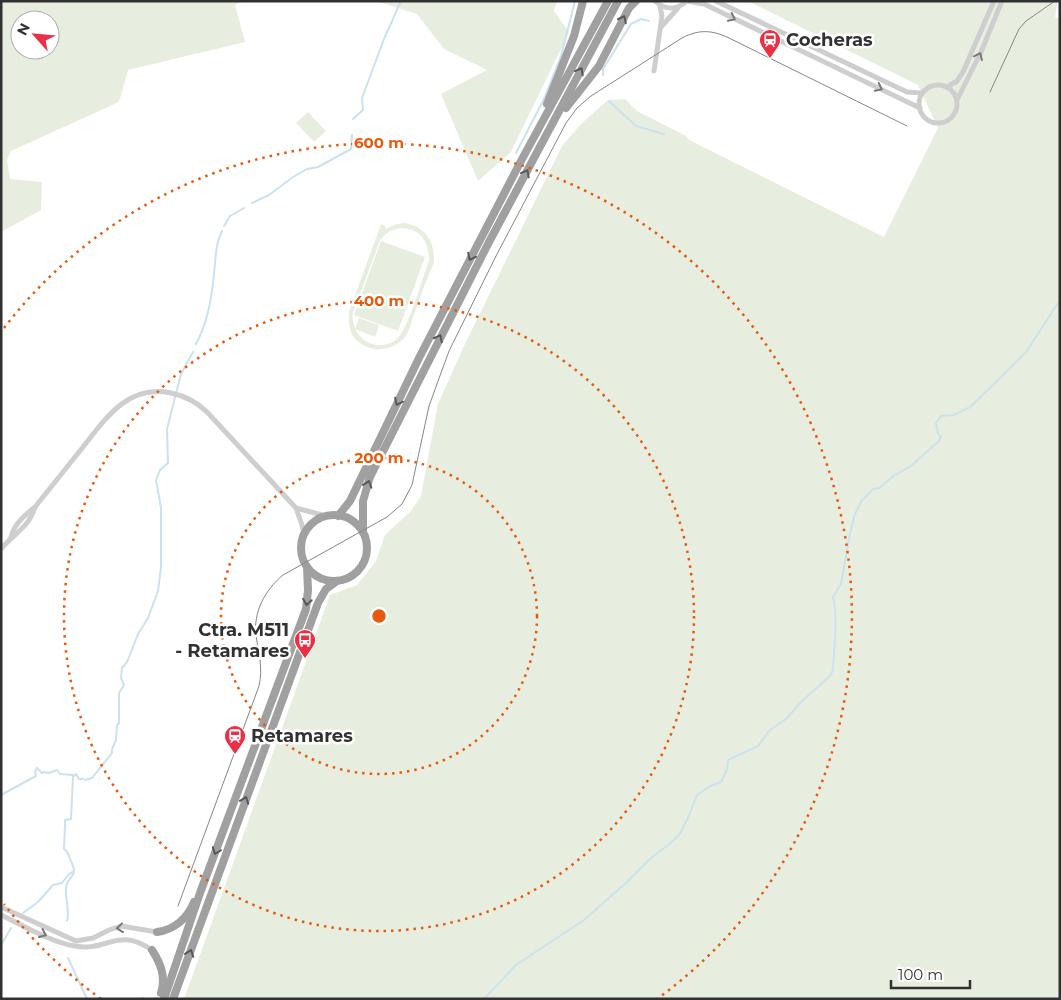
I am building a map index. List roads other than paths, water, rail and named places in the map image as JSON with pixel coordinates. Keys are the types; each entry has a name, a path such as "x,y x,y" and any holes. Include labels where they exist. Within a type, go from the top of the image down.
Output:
{"highway":[{"path":"521,161 559,77 583,1"},
{"path":"338,516 350,501 419,358 521,161 608,1"},
{"path":"173,999 318,603 326,589 337,581 352,576 363,564 367,548 363,532 363,501 370,478 489,242 618,1"},
{"path":"550,130 594,72 629,8 636,1"},
{"path":"164,999 200,899 200,893 306,609 308,567 302,552 304,535 313,523 326,516 338,516 352,521 363,532"},
{"path":"308,567 320,578 337,581"},
{"path":"157,932 164,931 178,924 186,917 200,893"},
{"path":"152,950 164,976 159,999"}],"street":[{"path":"655,1 660,6 670,9 678,8"},
{"path":"661,27 687,1 704,4 920,108"},
{"path":"716,1 907,92 922,93"},
{"path":"948,87 957,81 963,72 994,1"},
{"path":"957,100 981,52 1002,1"},
{"path":"654,71 661,27 662,16 660,6"},
{"path":"936,84 948,87 957,100 957,106 952,117 936,123 926,118 920,108 922,93 936,84"},
{"path":"1,549 11,537 27,524 35,507 107,417 137,394 153,391 180,395 198,403 208,412 296,508 304,535"},
{"path":"296,508 326,516"},
{"path":"1,908 76,941 93,938 121,926 157,932"},
{"path":"1,915 63,943 75,946 96,946 122,938 134,940 152,950"}],"waterway":[{"path":"353,119 363,110 362,98 384,39 401,1"},
{"path":"516,153 544,99 561,56 575,1"},
{"path":"603,75 603,69 631,24 641,19 649,21"},
{"path":"609,101 636,126 664,134"},
{"path":"252,203 269,195 307,169 318,167 351,149 352,135"},
{"path":"224,226 230,216 244,208"},
{"path":"196,344 209,310 217,246 222,231"},
{"path":"484,999 516,965 584,920 651,858 679,835 697,795 710,786 721,782 727,770 728,760 758,746 770,730 786,719 801,702 830,676 833,670 835,634 833,597 841,584 850,533 855,514 861,502 873,489 879,488 895,475 911,466 939,441 941,437 936,423 941,416 954,415 970,407 996,382 1026,352 1060,300"},
{"path":"85,780 92,778 112,753 119,723 119,693 124,685 121,678 122,668 127,662 138,634 148,618 158,591 161,567 161,508 156,480 160,470 168,463 167,429 181,374 193,352"},
{"path":"1,795 36,776 37,768 42,773 57,770 60,774 73,775"},
{"path":"67,921 66,888 74,870 68,853 64,849 65,820 71,819 73,777 76,774 79,779 83,779"},
{"path":"23,913 38,902 53,885 62,883 73,872"},
{"path":"1,945 11,928"},
{"path":"68,958 87,999"}],"tram line":[{"path":"990,92 1019,29 1026,21 1055,1"},
{"path":"178,906 259,686 261,667 256,636 258,610 271,587 283,575 387,517 402,504 412,485 429,406 449,351 496,256 566,123 577,108 591,96 682,38 694,33 706,32 717,33 729,38 907,126"}],"place":[{"name":"Cocheras","path":"770,59"},
{"name":"Ctra. M511 - Retamares","path":"305,659"},
{"name":"Retamares","path":"235,755"}]}
